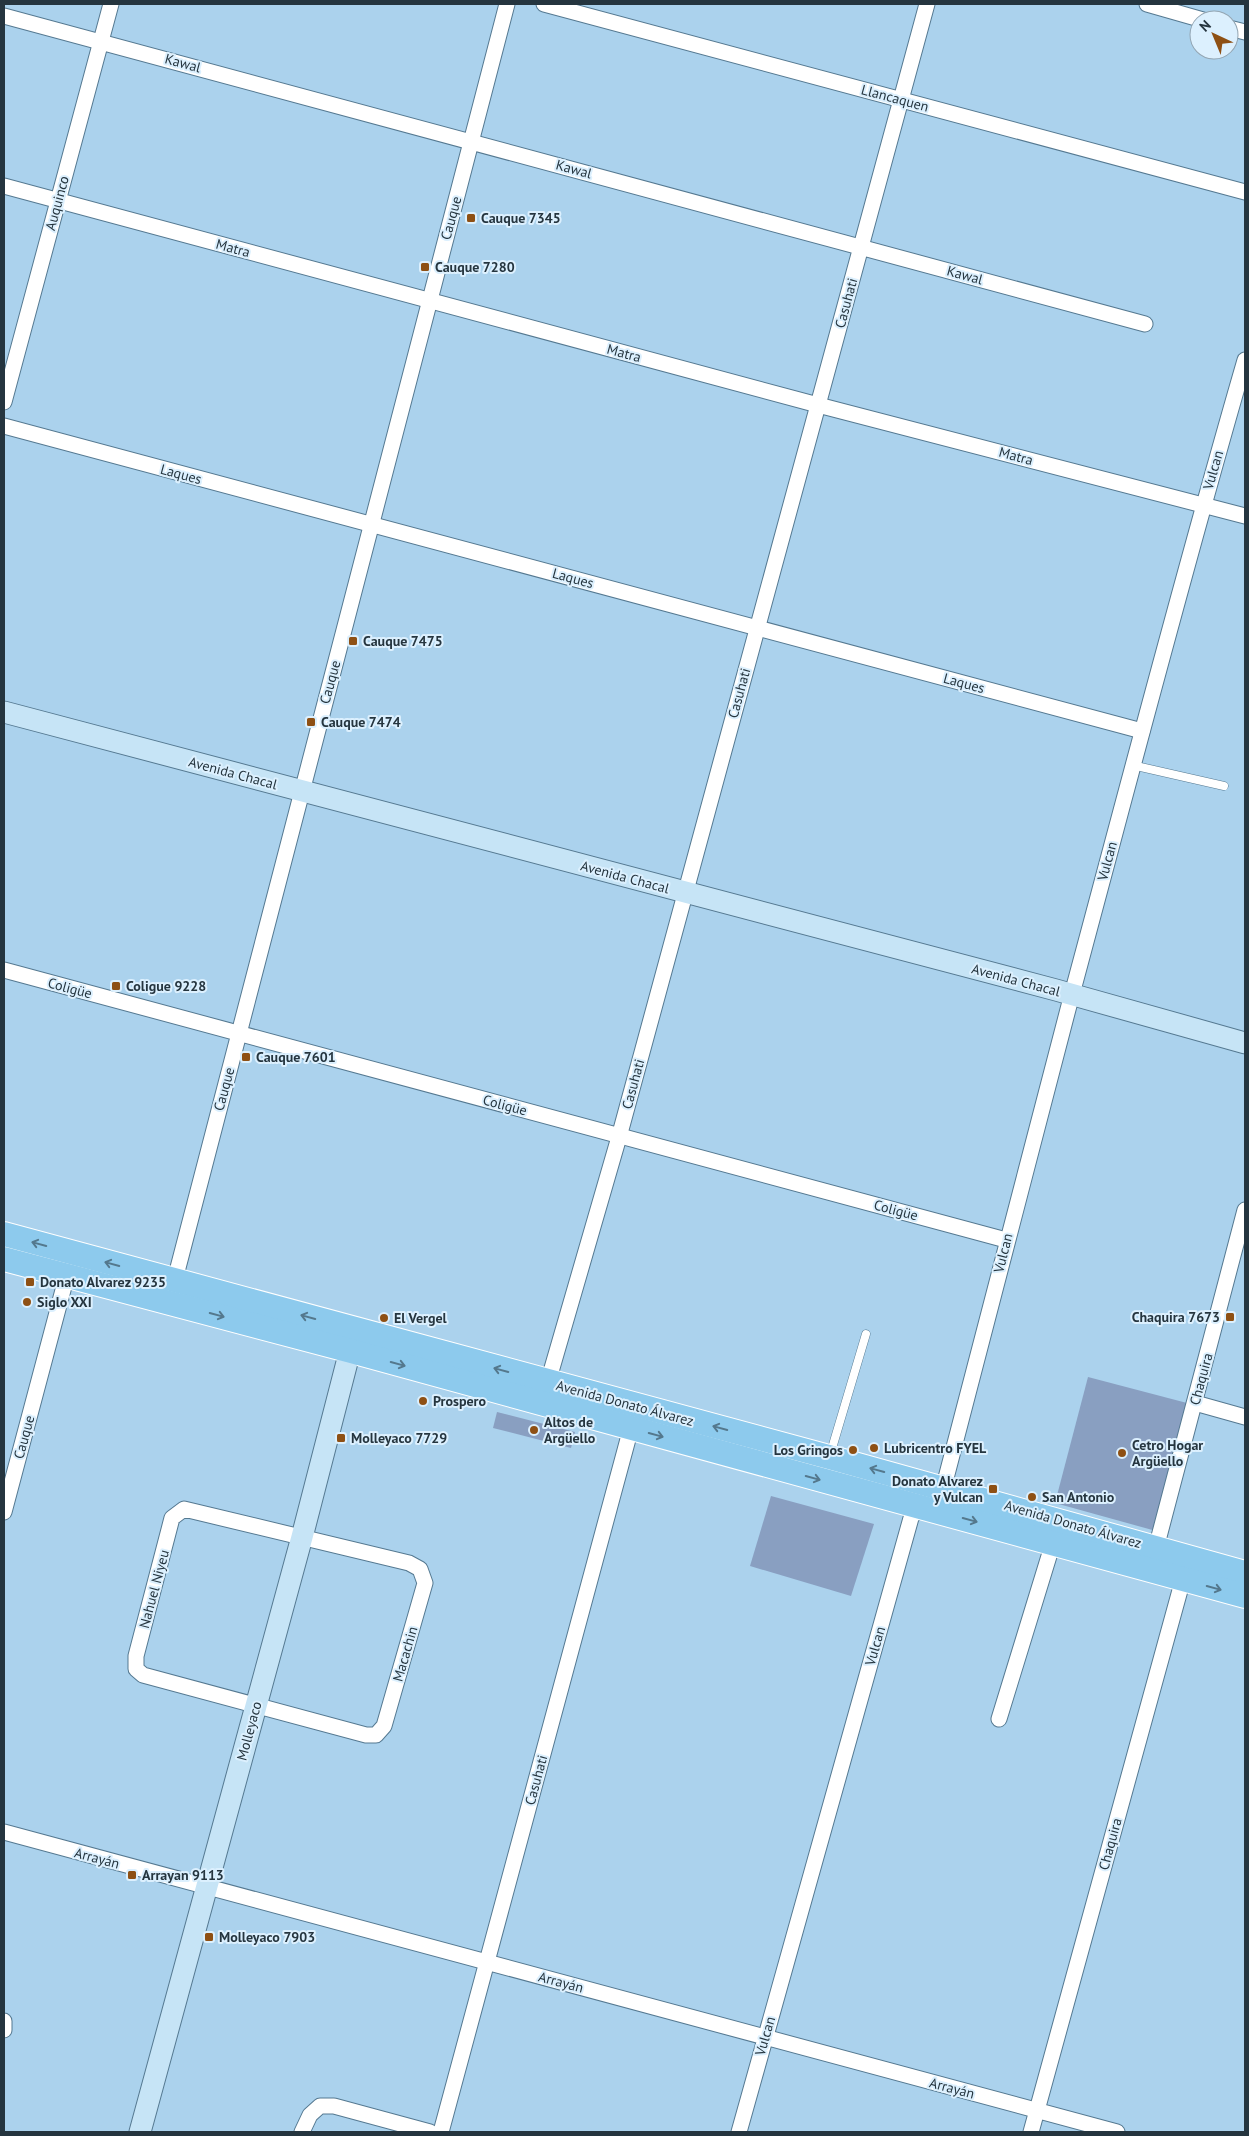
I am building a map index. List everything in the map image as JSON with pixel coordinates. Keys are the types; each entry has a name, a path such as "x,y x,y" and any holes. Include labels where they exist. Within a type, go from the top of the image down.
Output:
{"main road":[{"name":"Avenida Chacal","path":"4,712 685,894 1072,994 1245,1043"},
{"name":"Avenida Donato Álvarez","path":"4,1234 172,1292 353,1340 548,1382 941,1487 1245,1572"},
{"name":"Avenida Donato Álvarez","path":"4,1259 67,1275 172,1292"},
{"name":"Avenida Donato Álvarez","path":"353,1340 631,1428 1245,1596"},
{"name":"Molleyaco","path":"140,2132 302,1537 353,1340"}],"street":[{"name":"Auquinco","path":"4,402 111,4"},
{"name":"Cauque","path":"172,1292 507,4"},
{"name":"Llancaquen","path":"544,4 1245,192"},
{"name":"Casuhati","path":"548,1382 619,1136 927,4"},
{"path":"1147,4 1189,16"},
{"name":"Kawal","path":"4,16 1145,324"},
{"name":"Matra","path":"4,186 818,405 1245,516"},
{"name":"Vulcan","path":"739,2132 910,1518 918,1506 941,1487 946,1478 1006,1240 1132,765 1245,360"},
{"name":"Laques","path":"4,426 1142,730"},
{"name":"Coligüe","path":"4,970 1006,1240"},
{"name":"Chaquira","path":"1156,1548 1245,1210"},
{"name":"Cauque","path":"4,1512 67,1275"},
{"path":"1195,1403 1245,1417"},
{"name":"Casuhati","path":"442,2132 486,1962 631,1428"},
{"name":"Nahuel Niyeu","path":"256,1707 143,1675 136,1669 136,1656 172,1518 184,1509 302,1537"},
{"name":"Macachin","path":"256,1707 366,1735 376,1735 384,1726 425,1583 420,1570 409,1563 302,1537"},
{"path":"999,1719 1053,1542"},
{"name":"Chaquira","path":"1031,2132 1188,1556"},
{"name":"Arrayán","path":"4,1832 1117,2132"},
{"path":"4,2021 4,2030"},
{"path":"302,2132 310,2115 320,2106 334,2106 430,2132"}],"lane":[{"path":"1132,765 1224,786"},
{"path":"829,1457 866,1334"}],"building":[{"name":"Cetro Hogar Argüello","path":"1088,1377 1187,1403 1156,1531 1055,1503"},
{"name":"Altos de Argüello","path":"497,1412 575,1432 571,1448 493,1428"},
{"path":"771,1496 874,1524 851,1596 750,1566"}],"place":[{"name":"Cauque 7345","path":"471,218"},
{"name":"Cauque 7280","path":"425,267"},
{"name":"Cauque 7475","path":"353,641"},
{"name":"Cauque 7474","path":"311,722"},
{"name":"Coligue 9228","path":"116,986"},
{"name":"Cauque 7601","path":"246,1057"},
{"name":"Donato Alvarez 9235","path":"30,1282"},
{"name":"Siglo XXI","path":"27,1302"},
{"name":"Chaquira 7673","path":"1230,1317"},
{"name":"El Vergel","path":"384,1318"},
{"name":"Prospero","path":"423,1401"},
{"name":"Altos de Argüello","path":"534,1430"},
{"name":"Molleyaco 7729","path":"341,1438"},
{"name":"Lubricentro FYEL","path":"874,1448"},
{"name":"Los Gringos","path":"853,1450"},
{"name":"Cetro Hogar Argüello","path":"1122,1453"},
{"name":"Donato Alvarez y Vulcan","path":"993,1489"},
{"name":"San Antonio","path":"1032,1497"},
{"name":"Arrayan 9113","path":"132,1875"},
{"name":"Molleyaco 7903","path":"209,1937"}]}
